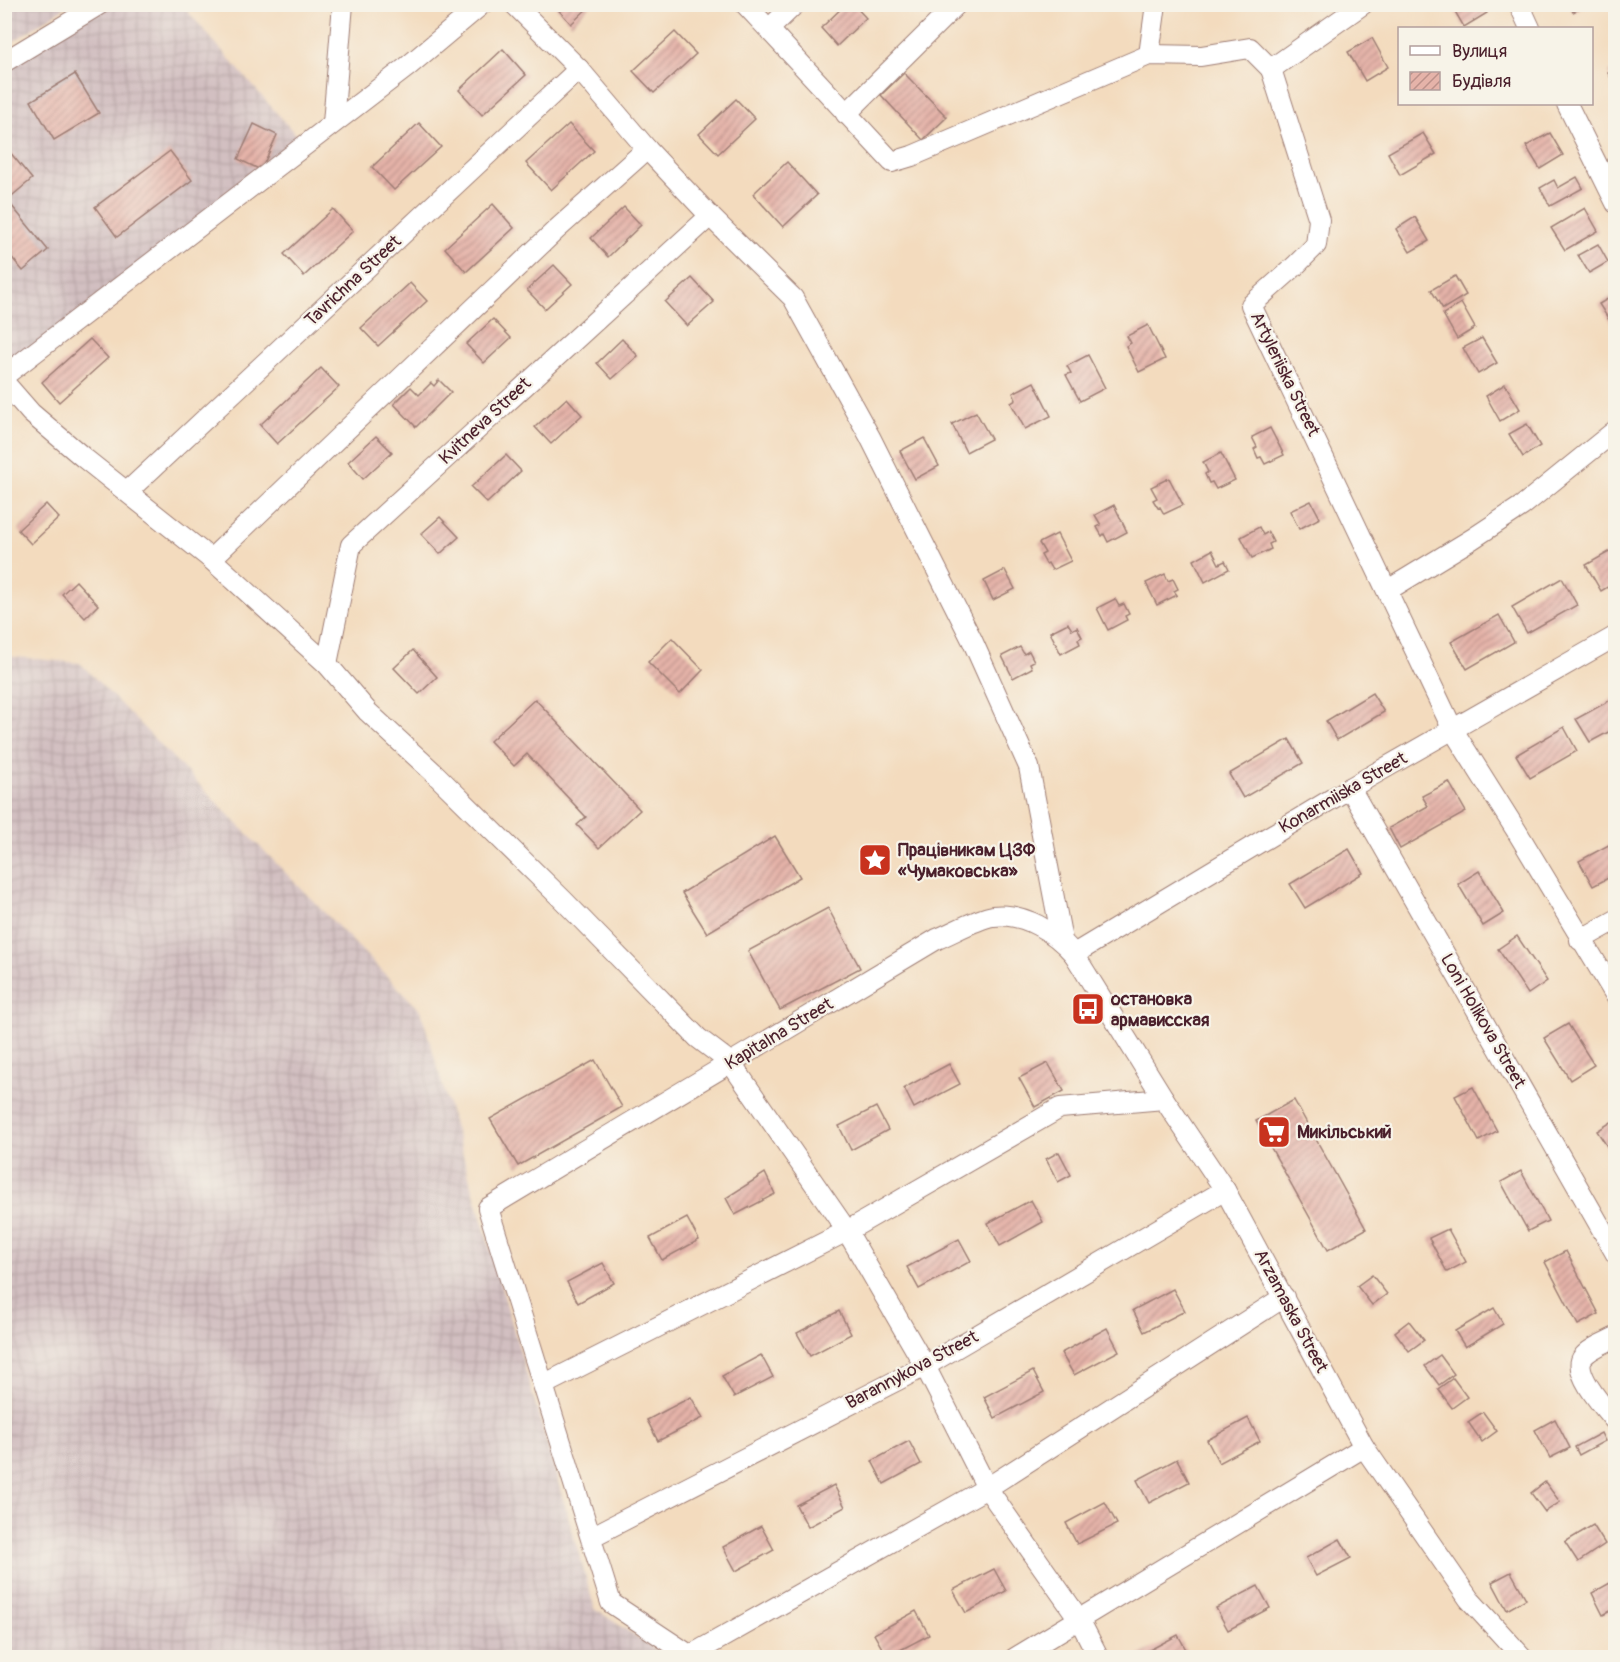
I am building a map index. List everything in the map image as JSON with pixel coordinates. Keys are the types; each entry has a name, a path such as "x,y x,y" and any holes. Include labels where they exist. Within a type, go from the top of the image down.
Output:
{"street":[{"path":"4,62 100,4"},
{"path":"333,123 343,4"},
{"path":"4,376 407,67 482,4"},
{"path":"514,4 579,69 710,216 793,298 870,437 972,640 1029,767 1068,947"},
{"path":"745,4 892,162 912,156 1149,55 1201,56 1250,48 1271,69 1364,4"},
{"path":"769,29 795,4"},
{"path":"846,114 957,4"},
{"path":"1149,55 1156,4"},
{"path":"1519,4 1530,27"},
{"name":"Tavrichna Street","path":"126,492 579,69"},
{"name":"Artyleriiska Street","path":"1271,69 1319,220 1316,244 1295,267 1251,305 1388,590"},
{"path":"1567,105 1616,203"},
{"path":"211,559 556,230 648,149"},
{"name":"Kvitneva Street","path":"327,664 351,545 710,216"},
{"path":"4,382 31,413 211,559 327,664 368,712 547,884 698,1038 731,1063 847,1231 925,1366 987,1488 1079,1619 1099,1658"},
{"path":"1616,430 1522,506 1388,590 1453,730 1616,996"},
{"name":"Konarmiiska Street","path":"1068,947 1616,636"},
{"name":"Loni Holikova Street","path":"1350,788 1616,1254"},
{"name":"Kapitalna Street","path":"545,1384 488,1208 937,939 991,916 1012,915 1030,922 1068,947"},
{"path":"1581,940 1616,920"},
{"name":"Arzamaska Street","path":"1068,947 1164,1099 1225,1190 1364,1447 1469,1599 1522,1658"},
{"path":"1164,1099 1060,1108 847,1231 545,1384 611,1603 692,1656 987,1488 1284,1297"},
{"name":"Barannykova Street","path":"591,1537 925,1366 1225,1190"},
{"path":"1616,1337 1587,1353 1579,1366 1582,1377 1616,1422"},
{"path":"1014,1658 1364,1447"}],"shaded area":[{"path":"5,4 68,4 68,5 5,47"},
{"path":"108,5 182,5 303,143 5,369 5,61"},
{"path":"4,656 80,663 421,1011 595,1609 667,1657 5,1657"}],"building":[{"path":"553,4 592,4 571,24"},
{"path":"846,4 853,4 866,18 837,46 821,28"},
{"path":"1459,4 1482,4 1487,13 1464,27 1453,8"},
{"path":"1569,4 1589,4 1573,12"},
{"path":"675,32 696,54 654,93 633,71"},
{"path":"1372,38 1388,67 1365,81 1348,52"},
{"path":"503,49 526,75 482,115 459,90"},
{"path":"1616,69 1616,86 1608,73"},
{"path":"904,73 947,117 923,140 881,95"},
{"path":"75,74 99,113 54,140 31,101"},
{"path":"736,99 755,119 718,154 699,134"},
{"path":"419,123 441,147 394,190 372,167"},
{"path":"254,124 277,135 261,170 238,159"},
{"path":"569,124 594,151 551,190 526,163"},
{"path":"1423,133 1436,154 1400,175 1388,153"},
{"path":"1550,133 1563,155 1540,169 1526,146"},
{"path":"4,145 32,179 7,200 48,250 23,271 4,248"},
{"path":"170,151 192,180 117,237 95,207"},
{"path":"787,162 817,195 783,227 753,194"},
{"path":"1577,177 1583,188 1550,206 1540,188 1554,180 1558,188"},
{"path":"493,204 514,228 466,272 445,248"},
{"path":"624,207 641,225 608,257 591,238"},
{"path":"1585,208 1598,231 1565,250 1551,228"},
{"path":"333,209 353,231 304,276 284,254"},
{"path":"1415,217 1429,241 1410,252 1396,229"},
{"path":"1598,244 1608,262 1589,273 1578,255"},
{"path":"554,265 572,284 545,309 527,290"},
{"path":"1455,276 1466,295 1443,309 1431,290"},
{"path":"692,278 714,302 687,326 665,302"},
{"path":"410,283 427,301 378,346 361,328"},
{"path":"1616,294 1616,331 1599,304"},
{"path":"1461,303 1475,328 1457,339 1443,314"},
{"path":"493,319 511,338 484,363 466,344"},
{"path":"1148,325 1165,359 1139,372 1126,346 1131,343 1127,336"},
{"path":"1482,338 1497,363 1478,374 1463,348"},
{"path":"90,339 108,358 59,402 42,382"},
{"path":"622,339 638,356 612,379 597,363"},
{"path":"1088,355 1105,388 1080,401 1066,375 1071,373 1067,366"},
{"path":"321,368 339,387 277,444 260,425"},
{"path":"439,380 451,392 416,427 394,404 411,387 419,395 431,383 434,386"},
{"path":"1034,382 1051,416 1025,429 1011,403 1016,400 1013,393"},
{"path":"1505,384 1520,409 1500,421 1486,396"},
{"path":"567,398 582,415 551,444 535,427"},
{"path":"976,412 991,439 966,452 952,424"},
{"path":"1527,424 1540,446 1523,457 1509,434"},
{"path":"1270,428 1284,455 1265,464 1261,457 1258,458 1254,449 1257,447 1252,437"},
{"path":"376,436 392,452 363,479 348,462"},
{"path":"924,438 939,466 915,479 900,451"},
{"path":"1221,453 1235,480 1216,489 1212,482 1209,483 1205,474 1208,472 1203,462"},
{"path":"506,455 521,471 487,503 471,487"},
{"path":"1169,478 1183,505 1164,514 1153,500 1157,498 1151,487"},
{"path":"1311,501 1320,518 1299,529 1290,511"},
{"path":"46,504 59,518 31,544 18,530"},
{"path":"1114,505 1127,532 1108,542 1097,527 1101,525 1095,515"},
{"path":"440,517 459,537 440,554 421,534"},
{"path":"1259,527 1263,535 1268,532 1273,542 1269,544 1271,549 1252,558 1241,537"},
{"path":"1057,534 1071,561 1052,570 1041,555 1045,553 1039,543"},
{"path":"1616,548 1616,582 1601,591 1586,565"},
{"path":"1212,550 1219,564 1225,561 1229,569 1205,582 1194,560"},
{"path":"1005,570 1015,589 993,600 984,581"},
{"path":"1165,574 1168,581 1173,579 1178,589 1174,591 1177,595 1157,605 1146,583"},
{"path":"1562,578 1577,605 1527,633 1512,607"},
{"path":"76,581 98,605 85,618 62,594"},
{"path":"1115,599 1119,606 1124,604 1129,614 1125,616 1127,620 1108,630 1097,608"},
{"path":"1499,615 1514,642 1467,669 1451,642"},
{"path":"1068,623 1072,630 1077,627 1082,637 1078,639 1080,644 1061,654 1050,632"},
{"path":"672,638 703,670 680,694 648,662"},
{"path":"1020,647 1024,654 1029,651 1034,661 1030,663 1032,668 1013,678 1002,656"},
{"path":"413,650 437,677 419,694 394,668"},
{"path":"1372,693 1384,712 1337,740 1326,721"},
{"path":"1616,697 1616,728 1590,742 1576,719"},
{"path":"535,699 640,810 599,848 577,825 586,817 527,754 514,766 490,741"},
{"path":"1564,727 1577,751 1530,778 1516,755"},
{"path":"1289,739 1303,763 1243,798 1229,774"},
{"path":"1449,782 1466,812 1400,849 1389,828 1428,806 1422,796"},
{"path":"775,836 800,877 707,933 682,893"},
{"path":"1616,841 1616,874 1593,886 1579,861"},
{"path":"1349,849 1363,873 1305,908 1290,884"},
{"path":"1479,871 1504,913 1483,926 1458,884"},
{"path":"828,908 860,968 780,1010 748,951"},
{"path":"1517,936 1547,981 1528,994 1498,949"},
{"path":"1568,1024 1594,1065 1570,1080 1544,1038"},
{"path":"595,1060 622,1107 518,1166 490,1119"},
{"path":"1048,1063 1064,1091 1035,1107 1019,1078"},
{"path":"949,1064 960,1084 914,1108 904,1088"},
{"path":"1473,1087 1497,1131 1479,1141 1455,1096"},
{"path":"1294,1100 1366,1229 1328,1250 1256,1121"},
{"path":"876,1107 888,1130 851,1150 839,1126"},
{"path":"1616,1119 1616,1160 1597,1131"},
{"path":"1059,1152 1071,1175 1058,1182 1046,1159"},
{"path":"1521,1171 1548,1221 1528,1231 1501,1182"},
{"path":"765,1173 775,1194 735,1215 726,1198"},
{"path":"1031,1200 1043,1222 1000,1246 988,1223"},
{"path":"687,1218 699,1240 662,1260 650,1238"},
{"path":"1448,1229 1466,1262 1447,1272 1429,1238"},
{"path":"959,1239 971,1261 919,1289 907,1267"},
{"path":"1566,1251 1599,1314 1578,1325 1545,1262"},
{"path":"603,1263 614,1283 578,1303 567,1282"},
{"path":"1372,1275 1387,1294 1372,1305 1357,1286"},
{"path":"1173,1289 1185,1311 1144,1332 1133,1310"},
{"path":"1494,1308 1503,1324 1465,1347 1455,1331"},
{"path":"839,1311 851,1334 810,1356 797,1333"},
{"path":"1409,1321 1424,1340 1409,1351 1395,1332"},
{"path":"1107,1328 1119,1351 1074,1375 1061,1353"},
{"path":"761,1355 773,1377 734,1397 722,1376"},
{"path":"1440,1355 1454,1374 1439,1385 1425,1366"},
{"path":"1033,1371 1044,1392 995,1418 984,1397"},
{"path":"1453,1378 1467,1397 1452,1408 1438,1389"},
{"path":"691,1397 703,1418 658,1441 647,1420"},
{"path":"1483,1412 1497,1431 1482,1442 1468,1422"},
{"path":"1248,1418 1260,1441 1219,1463 1207,1440"},
{"path":"1555,1419 1570,1448 1550,1458 1535,1430"},
{"path":"1601,1433 1605,1441 1579,1455 1575,1447"},
{"path":"909,1441 921,1464 884,1484 872,1461"},
{"path":"1177,1459 1189,1482 1149,1503 1137,1480"},
{"path":"1545,1482 1560,1502 1545,1512 1531,1493"},
{"path":"834,1485 845,1507 808,1527 796,1505"},
{"path":"1105,1502 1117,1524 1077,1544 1066,1523"},
{"path":"1593,1525 1605,1544 1578,1562 1565,1542"},
{"path":"761,1526 774,1550 736,1571 723,1547"},
{"path":"1340,1539 1351,1558 1316,1576 1306,1558"},
{"path":"994,1569 1006,1591 966,1613 953,1590"},
{"path":"1511,1572 1526,1599 1507,1610 1492,1582"},
{"path":"1610,1583 1616,1593 1616,1608 1603,1615 1592,1593"},
{"path":"1258,1586 1270,1608 1228,1630 1216,1608"},
{"path":"916,1611 929,1635 887,1657 874,1634"},
{"path":"1178,1635 1189,1655 1184,1658 1139,1658 1138,1656"}],"place":[{"name":"Працівникам ЦЗФ «Чумаковська»","path":"875,860"},
{"name":"остановка армависская","path":"1088,1009"},
{"name":"Микільський","path":"1274,1132"}]}
